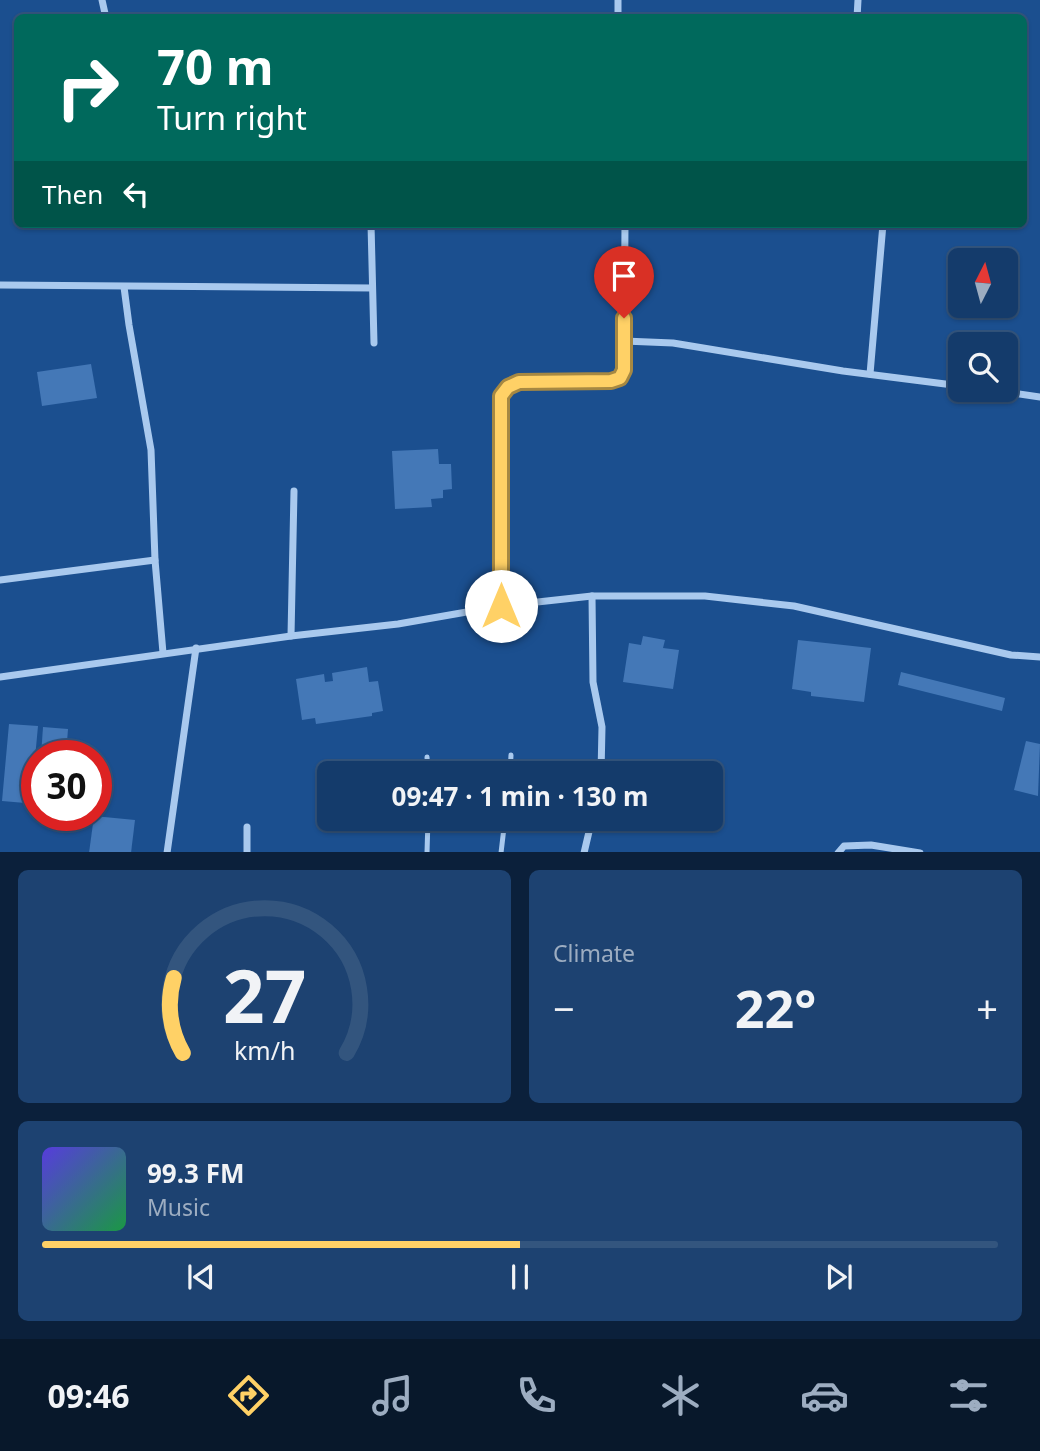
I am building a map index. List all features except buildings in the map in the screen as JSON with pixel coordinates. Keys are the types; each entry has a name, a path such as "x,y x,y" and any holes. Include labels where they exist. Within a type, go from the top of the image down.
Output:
{"street":[{"path":"371,228 374,342"},
{"path":"501,606 501,396 508,387 519,382 611,381 620,378 624,370 625,228"},
{"path":"870,374 883,228"},
{"path":"0,285 372,288"},
{"path":"124,287 150,450 163,653"},
{"path":"624,341 673,343 948,384"},
{"path":"1018,394 1040,397"},
{"path":"290,636 294,491"},
{"path":"0,580 155,560"},
{"path":"592,596 593,682 602,727 601,761"},
{"path":"0,677 196,648 398,624 501,606 592,596 705,596 794,606 1012,655 1040,657"},
{"path":"167,852 196,648"},
{"path":"247,827 247,852"},
{"path":"584,852 589,831"},
{"path":"838,852 844,846 871,845 920,852"}],"lane":[{"path":"511,755 511,761"},
{"path":"427,757 427,761"},
{"path":"427,852 428,831"},
{"path":"501,852 504,831"}],"route":[{"path":"501,606 501,396 508,387 519,382 611,381 620,378 624,370 624,318"}]}
